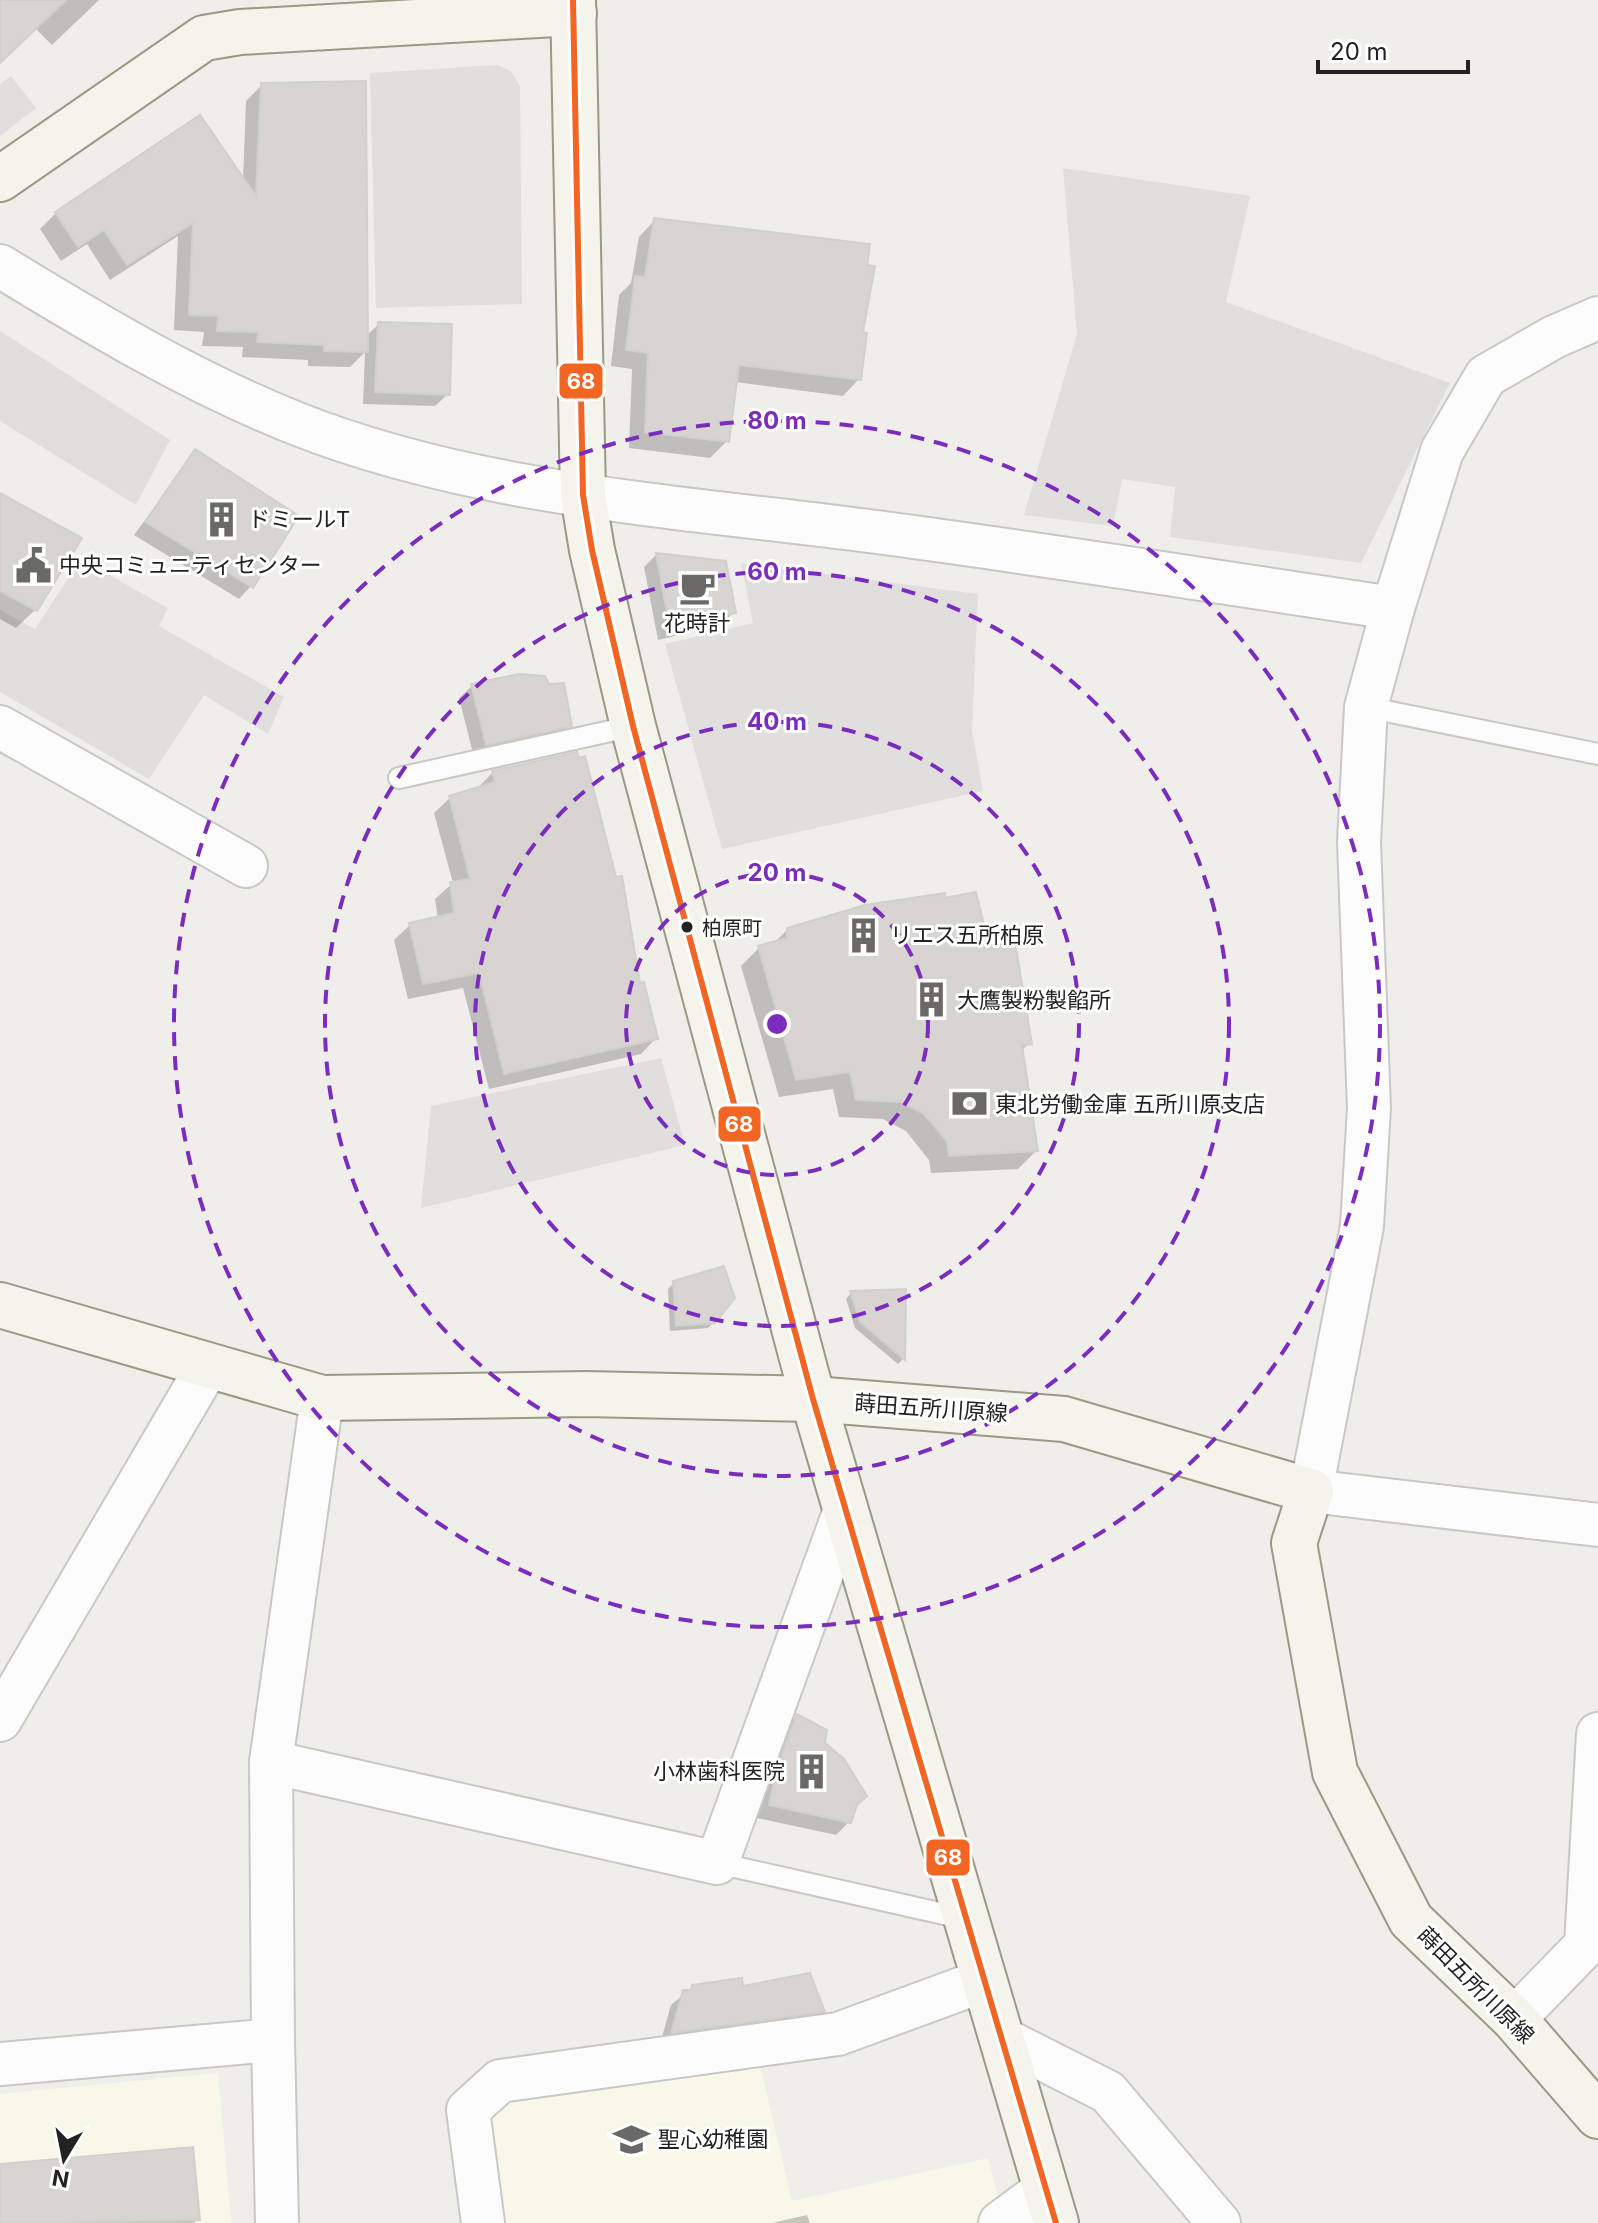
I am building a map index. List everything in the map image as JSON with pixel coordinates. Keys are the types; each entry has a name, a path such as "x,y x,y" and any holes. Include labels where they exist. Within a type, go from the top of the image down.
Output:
{"main road":[{"path":"0,179 204,38 240,32 573,6 583,495 592,550 633,726 813,1399 1051,2206"},
{"name":"蒔田五所川原線","path":"0,1305 322,1398 586,1394 813,1399 1064,1419 1311,1491 1294,1543 1335,1772 1411,1920 1514,2019 1598,2116"}],"street":[{"path":"0,266 201,381 297,424 426,465 583,495 879,532 1393,608"},
{"path":"1598,318 1554,337 1486,376 1442,451 1366,707 1359,842 1369,1108 1362,1226 1311,1491 1598,1525"},
{"path":"0,727 246,866"},
{"path":"0,1720 208,1366"},
{"path":"277,2223 271,1762 322,1398"},
{"path":"271,1762 717,1863 845,1510"},
{"path":"1514,2019 1592,1946 1598,1734"},
{"path":"483,2223 468,2110 500,2081 838,2034 985,1980"},
{"path":"1001,2038 1108,2092 1219,2223"},
{"path":"0,2064 273,2040"},
{"path":"1000,2223 1051,2206"}],"lane":[{"path":"1366,707 1598,754"},
{"path":"399,778 633,726"},
{"path":"717,1863 966,1919"}],"shaded area":[{"path":"497,65 511,71 520,86 522,304 376,308 370,73"},
{"path":"11,76 36,108 0,136 0,84"},
{"path":"1063,168 1250,196 1226,302 1450,383 1361,563 1170,537 1175,487 1122,479 1113,526 1024,515 1077,334"},
{"path":"0,331 170,440 136,505 0,421"},
{"path":"81,559 168,608 159,626 284,697 268,734 204,695 149,779 0,692 0,610 35,629"},
{"path":"741,563 978,594 972,730 983,791 722,849 665,644 753,623"},
{"path":"661,1058 685,1145 421,1208 431,1106"},
{"name":"聖心幼稚園","path":"759,2061 792,2201 988,2158 1001,2209 982,2223 499,2223 485,2119 514,2098"},
{"path":"218,2073 231,2223 0,2223 0,2094"}],"building":[{"path":"0,0 66,0 0,63"},
{"path":"366,81 368,352 324,351 324,345 257,342 258,332 217,331 218,316 189,315 193,223 127,265 104,230 78,247 55,212 200,115 256,196 261,83"},
{"path":"654,218 870,244 867,265 875,266 863,332 867,333 861,380 739,365 729,442 645,432 648,353 626,350 635,276 645,277"},
{"path":"378,322 452,324 450,395 375,392"},
{"name":"ドミールT","path":"195,449 299,516 253,588 145,522"},
{"name":"中央コミュニティセンター","path":"0,493 82,538 37,611 0,591"},
{"name":"花時計","path":"656,553 726,561 736,613 670,629"},
{"path":"519,674 545,676 549,684 564,683 572,726 486,745 471,684"},
{"path":"577,752 579,758 585,756 616,877 622,876 640,983 644,982 658,1039 504,1074 479,973 423,984 409,923 454,913 450,882 470,879 449,796 495,782 492,771"},
{"path":"976,892 988,942 1014,936 1032,1044 1022,1045 1038,1151 949,1156 947,1141 924,1114 902,1102 856,1100 850,1072 796,1080 758,946 787,938 787,928 865,905 945,893 944,898"},
{"path":"724,1266 735,1298 715,1323 676,1326 673,1281"},
{"path":"906,1289 905,1360 860,1322 850,1291"},
{"name":"小林歯科医院","path":"797,1714 827,1730 825,1743 844,1759 867,1796 857,1805 851,1823 769,1805 776,1771"},
{"path":"810,1973 825,2012 671,2033 683,1990 691,1990 692,1985 742,1978 743,1986"},
{"path":"193,2147 200,2220 0,2223 0,2164"}],"transit line":[{"name":"68","path":"573,0 583,495 592,550 633,726 813,1399 1056,2223"}],"place":[{"name":"ドミールT","path":"222,519"},
{"name":"中央コミュニティセンター","path":"33,565"},
{"name":"花時計","path":"697,587"},
{"name":"柏原町","path":"687,927"},
{"name":"リエス五所柏原","path":"864,935"},
{"name":"大鷹製粉製餡所","path":"931,1000"},
{"name":"東北労働金庫 五所川原支店","path":"969,1104"},
{"name":"小林歯科医院","path":"811,1771"},
{"name":"聖心幼稚園","path":"632,2139"}]}
